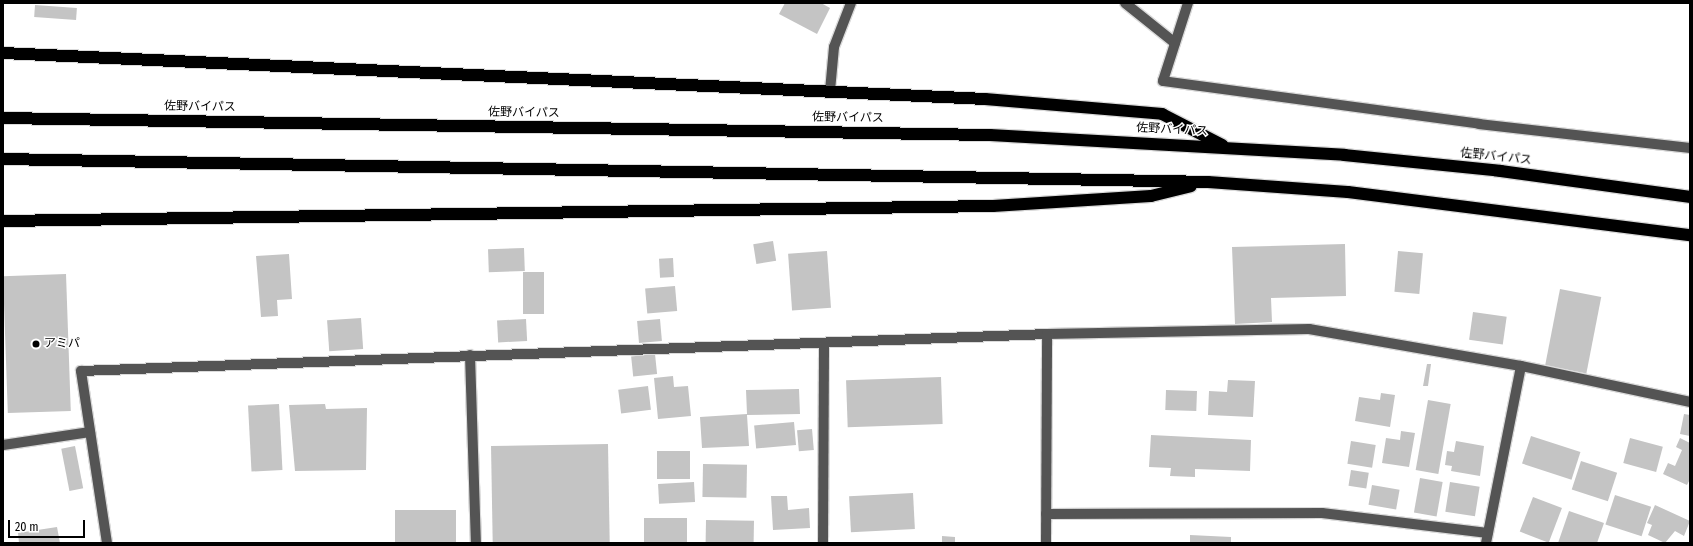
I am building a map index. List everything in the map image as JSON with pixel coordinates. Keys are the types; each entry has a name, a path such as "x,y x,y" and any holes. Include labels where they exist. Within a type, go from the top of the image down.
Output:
{"highway":[{"path":"3,53 985,99 1162,114 1225,147"},
{"name":"佐野バイパス","path":"3,118 990,135 1225,147 1344,155 1501,171 1690,196"},
{"path":"3,159 1208,182 1348,192 1690,235"},
{"path":"3,221 994,206 1151,196 1208,182"}],"street":[{"path":"830,91 834,47 851,3"},
{"path":"1125,3 1175,43"},
{"path":"1188,3 1163,81 1479,124 1690,148"},
{"path":"107,543 81,371 470,355 824,344 1047,334 1309,329 1521,366 1690,402"},
{"path":"1046,543 1047,334"},
{"path":"823,543 824,344"},
{"path":"470,355 476,543"},
{"path":"1046,514 1322,513 1487,538 1521,366"},
{"path":"3,445 90,432"}],"building":[{"path":"785,3 821,3 830,8 817,34 779,14"},
{"path":"35,5 77,8 76,20 34,17"},
{"path":"773,241 776,261 756,264 753,244"},
{"path":"1345,244 1346,296 1271,298 1272,322 1235,324 1232,247"},
{"path":"524,248 525,271 489,272 488,249"},
{"path":"827,251 831,308 792,311 788,254"},
{"path":"1398,251 1423,253 1419,294 1394,292"},
{"path":"289,254 292,299 277,300 278,316 261,317 256,256"},
{"path":"673,258 674,277 660,278 659,259"},
{"path":"523,272 544,272 544,314 523,314"},
{"name":"アミパ","path":"66,274 71,411 8,413 3,276"},
{"path":"675,286 677,311 647,314 645,289"},
{"path":"1560,289 1601,297 1586,374 1545,366"},
{"path":"1473,312 1507,317 1503,344 1469,340"},
{"path":"361,318 363,349 329,351 327,320"},
{"path":"526,319 527,341 498,342 497,321"},
{"path":"660,319 662,341 639,343 637,321"},
{"path":"655,354 657,374 633,376 631,357"},
{"path":"1427,364 1431,364 1428,386 1423,386"},
{"path":"673,376 674,387 688,386 691,416 658,419 654,378"},
{"path":"941,377 943,424 848,427 846,380"},
{"path":"1228,380 1255,381 1253,417 1208,415 1209,391 1227,392"},
{"path":"648,386 651,410 621,413 618,390"},
{"path":"799,389 800,414 747,415 749,446 702,448 700,417 747,414 746,390"},
{"path":"1166,390 1197,391 1196,411 1165,410"},
{"path":"1381,393 1395,395 1390,427 1355,421 1359,397 1380,400"},
{"path":"1428,400 1451,404 1438,474 1416,470"},
{"path":"279,404 282,470 251,472 248,406"},
{"path":"325,404 326,409 367,408 366,470 295,471 289,405"},
{"path":"1684,414 1690,415 1690,436 1680,434"},
{"path":"794,422 796,445 756,448 754,425"},
{"path":"812,429 814,450 799,451 797,430"},
{"path":"1401,431 1415,433 1409,467 1382,463 1386,438 1400,440"},
{"path":"1151,435 1251,440 1250,471 1195,469 1195,477 1170,476 1171,468 1149,467"},
{"path":"1531,436 1580,452 1571,480 1522,464"},
{"path":"1630,438 1663,447 1656,472 1623,463"},
{"path":"1680,438 1690,443 1690,479 1687,485 1663,474 1668,463 1675,466 1682,450 1676,447"},
{"path":"1351,441 1376,445 1372,468 1347,464"},
{"path":"1456,441 1484,446 1480,476 1451,471 1452,466 1445,465 1447,451 1454,452"},
{"path":"608,444 610,543 493,543 491,446"},
{"path":"75,446 83,488 69,491 61,449"},
{"path":"657,451 690,451 690,479 657,479"},
{"path":"1581,461 1617,473 1608,501 1572,490"},
{"path":"703,464 747,465 746,498 702,497"},
{"path":"1351,470 1369,473 1366,489 1348,486"},
{"path":"1420,478 1443,482 1437,516 1414,512"},
{"path":"694,482 695,502 659,504 658,484"},
{"path":"1450,482 1480,487 1475,516 1445,512"},
{"path":"1372,485 1400,490 1396,510 1369,505"},
{"path":"913,493 915,529 851,532 849,496"},
{"path":"1615,495 1651,507 1642,536 1605,524"},
{"path":"771,496 787,496 788,510 809,508 810,528 773,530"},
{"path":"1533,497 1562,508 1549,543 1520,532"},
{"path":"1655,505 1690,521 1684,536 1675,531 1665,543 1648,535 1652,525 1647,523"},
{"path":"395,510 456,510 456,543 395,543"},
{"path":"1569,511 1604,523 1597,543 1558,543"},
{"path":"644,518 687,518 687,543 644,543"},
{"path":"706,520 754,521 754,543 706,543"},
{"path":"57,527 60,543 19,543 18,533"},
{"path":"1190,535 1231,537 1231,543 1190,543"},
{"path":"942,536 955,537 955,543 942,543"}],"place":[{"name":"アミパ","path":"36,344"}]}
